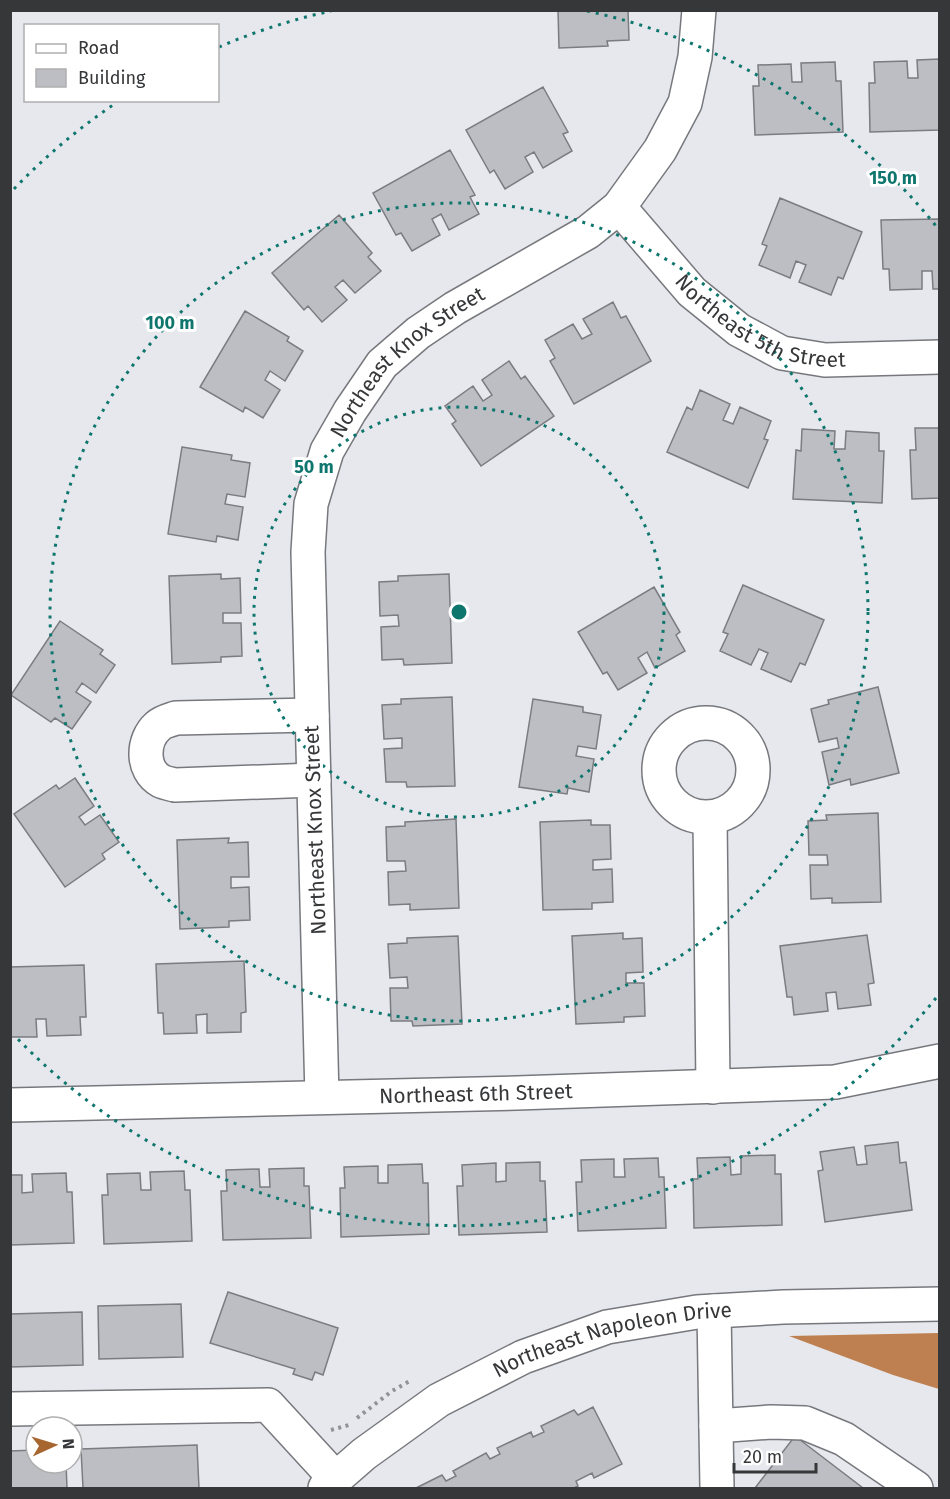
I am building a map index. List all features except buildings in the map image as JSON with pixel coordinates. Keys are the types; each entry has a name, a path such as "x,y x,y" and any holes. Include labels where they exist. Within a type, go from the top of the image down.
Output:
{"street":[{"name":"Northeast Knox Street","path":"322,1097 308,552 311,504 327,451 350,411 382,364 418,333 455,308 588,232 619,207 660,150 685,103 695,57 699,10"},
{"name":"Northeast 5th Street","path":"619,207 692,292 739,330 782,353 825,360 939,357"},
{"path":"312,715 176,718 159,725 147,738 146,755 150,769 160,781 175,785 314,780"},
{"path":"710,818 713,1087"},
{"name":"Northeast 6th Street","path":"10,1105 518,1093 835,1082 939,1061"},
{"name":"Northeast Napoleon Drive","path":"330,1484 364,1454 439,1400 523,1357 607,1327 714,1311 783,1307 939,1304"},
{"path":"714,1311 717,1488"},
{"path":"10,1409 268,1405 330,1484"},
{"path":"716,1426 771,1422 805,1423 844,1439 916,1488"}],"shaded area":[{"path":"939,1333 939,1389 893,1375 789,1336"}]}
